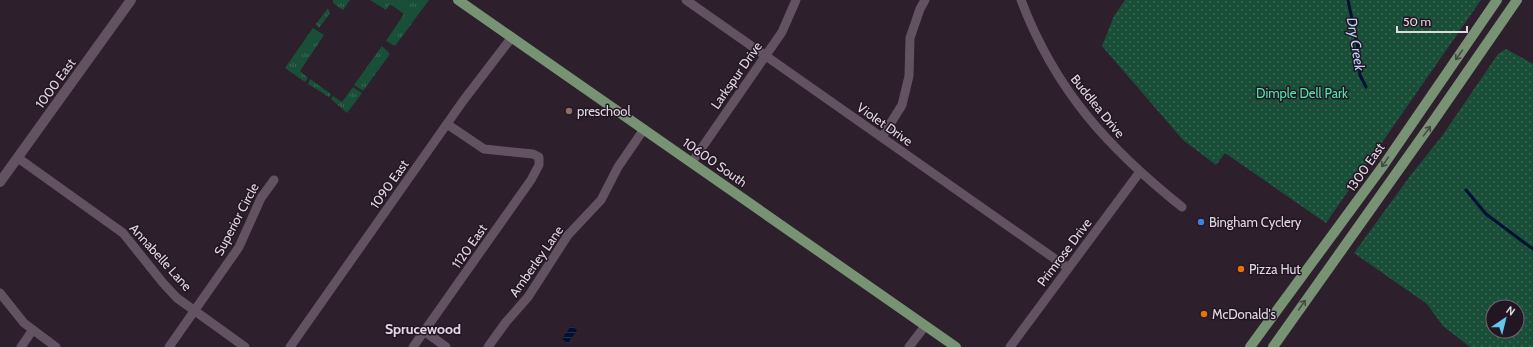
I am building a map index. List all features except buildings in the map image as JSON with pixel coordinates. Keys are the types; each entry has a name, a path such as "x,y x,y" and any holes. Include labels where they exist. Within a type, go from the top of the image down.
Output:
{"main road":[{"name":"10600 South","path":"458,0 956,347"},
{"name":"1300 East","path":"1250,347 1382,166 1497,0"},
{"path":"1273,347 1517,0"}],"street":[{"name":"1000 East","path":"0,182 132,0"},
{"name":"Violet Drive","path":"686,0 1068,268"},
{"name":"Larkspur Drive","path":"692,162 766,56 790,18 796,0"},
{"path":"882,137 902,105 909,76 910,38 920,9 925,0"},
{"name":"Buddlea Drive","path":"1021,0 1042,47 1072,97 1095,127 1139,173 1182,207"},
{"name":"1090 East","path":"290,347 447,124 512,37"},
{"name":"1120 East","path":"413,347 531,180 539,165 539,157 526,153 498,152 484,149 447,124"},
{"name":"Amberley Lane","path":"488,347 506,322 528,297 568,235 601,200 618,167 644,129"},
{"name":"Annabelle Lane","path":"18,158 123,233 163,283 194,311 245,347"},
{"name":"Primrose Drive","path":"1010,347 1139,173"},
{"name":"Superior Circle","path":"169,347 239,247 261,198 274,180"},
{"path":"0,293 24,323 56,347"},
{"path":"909,347 925,326"},
{"path":"21,347 32,330"},
{"path":"424,331 446,347"}],"green space":[{"path":"333,0 350,0 343,10 333,3"},
{"path":"370,0 429,0 395,46 386,41 404,14 390,4 386,10"},
{"name":"Dimple Dell Park","path":"1125,0 1481,0 1326,223 1225,153 1216,165 1183,140 1102,46 1114,16"},
{"path":"328,8 330,13 319,28 316,24"},
{"path":"313,28 324,35 300,71 308,78 305,82 285,68"},
{"path":"382,46 390,54 363,91 354,85"},
{"path":"1506,49 1533,64 1533,347 1470,347 1443,326 1427,304 1354,253 1410,176 1442,136 1498,54"},
{"path":"310,79 331,94 329,97 308,84"},
{"path":"353,87 362,93 347,113 331,99 333,96 342,102"}],"water":[{"path":"571,326 577,330 568,343 562,339"}],"waterway":[{"name":"Dry Creek","path":"1348,0 1358,48 1360,75 1366,87"},
{"name":"Dry Creek","path":"1466,190 1486,214 1533,249"}],"place":[{"name":"preschool","path":"569,111"},
{"name":"Bingham Cyclery","path":"1201,222"},
{"name":"Pizza Hut","path":"1241,269"},
{"name":"McDonald's","path":"1204,314"}],"district":[{"name":"Sprucewood","path":"423,329"}]}
